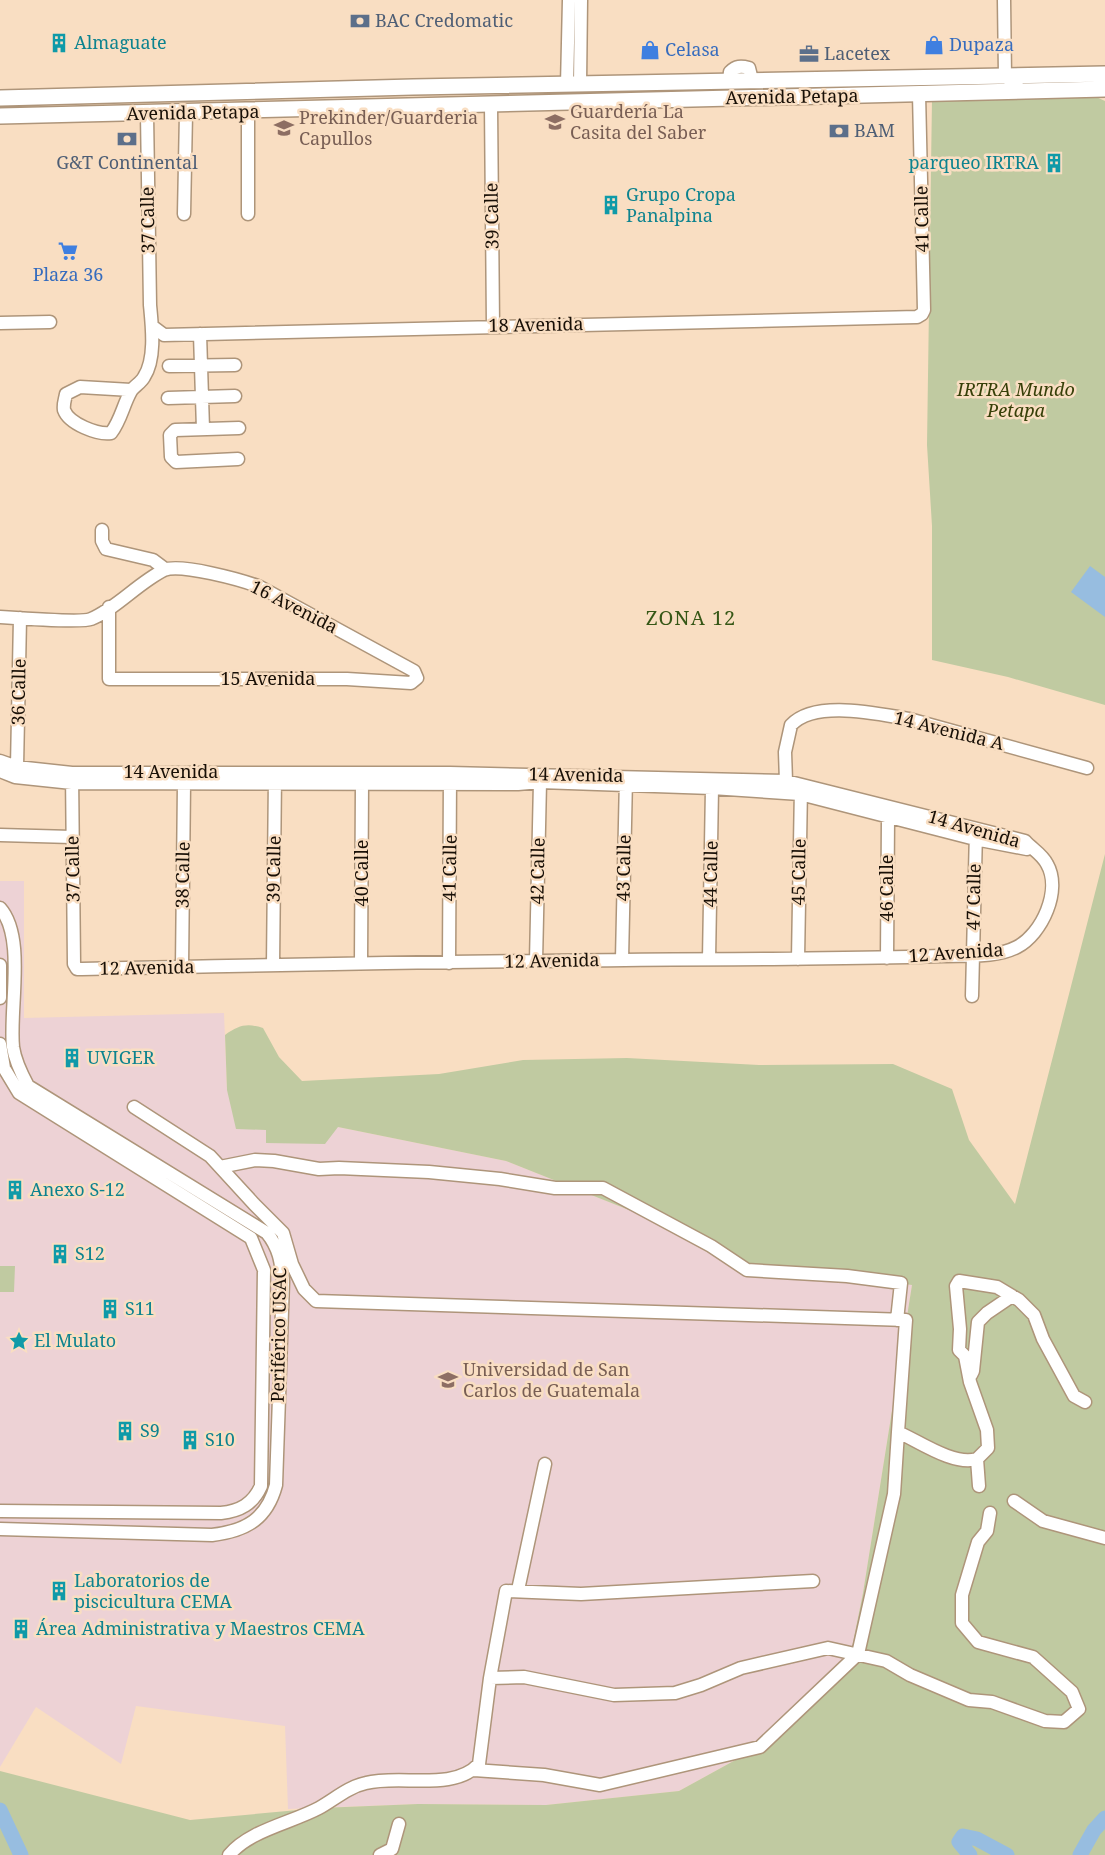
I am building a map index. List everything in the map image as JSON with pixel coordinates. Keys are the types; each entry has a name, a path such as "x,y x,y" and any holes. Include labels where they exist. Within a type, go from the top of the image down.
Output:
{"main road":[{"name":"Avenida Petapa","path":"0,98 728,80 1105,74"},
{"path":"566,102 575,94 574,85"},
{"name":"Avenida Petapa","path":"0,116 248,112 1105,88"},
{"path":"210,112 224,109 232,103 233,92"},
{"path":"64,115 73,112 80,106 80,97"}],"street":[{"path":"569,0 574,85"},
{"path":"574,85 581,0"},
{"path":"1004,0 1005,76 1021,90"},
{"name":"41 Calle","path":"919,94 922,314"},
{"name":"39 Calle","path":"491,105 493,326"},
{"path":"248,112 248,214"},
{"path":"184,214 186,113"},
{"name":"37 Calle","path":"131,390 80,388 72,390 66,394 63,403 64,410 68,418 102,434 111,433 118,425 131,390 144,377 149,363 152,326 150,305 147,114"},
{"name":"18 Avenida","path":"152,326 164,335 901,317 922,314"},
{"path":"0,323 50,322"},
{"path":"200,334 204,429"},
{"path":"169,366 235,365"},
{"path":"168,398 235,396"},
{"path":"238,460 172,460 172,432 239,428"},
{"path":"0,617 87,620 165,569 153,560 106,549 102,541 102,530"},
{"name":"16 Avenida","path":"165,569 183,569 216,575 260,587 414,672"},
{"name":"15 Avenida","path":"109,607 109,679 347,679 411,683 417,678 414,672"},
{"name":"36 Calle","path":"17,767 20,618"},
{"name":"14 Avenida A","path":"786,781 785,752 788,731 796,720 808,714 826,710 909,719 1088,768"},
{"name":"14 Avenida","path":"0,761 17,767 72,778 184,783 275,777 362,782 451,778 540,782 786,781 801,790 888,818 1025,841 1046,861 1051,880 1046,911 1037,930 1028,940"},
{"name":"14 Avenida","path":"0,771 15,777 451,778 626,781 712,788 801,790 976,834"},
{"name":"39 Calle","path":"273,965 275,777"},
{"name":"37 Calle","path":"72,778 74,964"},
{"name":"41 Calle","path":"448,963 451,778"},
{"name":"43 Calle","path":"622,960 626,781"},
{"name":"40 Calle","path":"361,963 362,782"},
{"name":"42 Calle","path":"536,961 540,782"},
{"name":"38 Calle","path":"182,967 184,783"},
{"name":"44 Calle","path":"709,959 712,788"},
{"name":"45 Calle","path":"798,959 801,790"},
{"name":"46 Calle","path":"886,958 888,818"},
{"name":"47 Calle","path":"972,996 976,834"},
{"path":"0,835 72,837"},
{"name":"Periférico USAC","path":"0,908 9,921 14,941 13,1046 16,1064 28,1086 266,1233 275,1242 280,1254 283,1281 276,1485 267,1508 250,1525 240,1530 212,1535 0,1529"},
{"name":"12 Avenida","path":"74,964 77,968 82,969 361,963 886,958 1004,952 1028,940"},
{"path":"0,965 0,998"},
{"name":"Periférico USAC","path":"0,1044 4,1068 19,1093 251,1238 264,1270 262,1486 245,1506 221,1513 0,1511"},
{"path":"134,1108 210,1156 283,1232 292,1264 304,1289 316,1301 906,1320 894,1494 858,1654 760,1747 600,1785 544,1775 474,1770"},
{"path":"220,1167 255,1160 274,1161 319,1170 339,1168 429,1172 500,1179 555,1188 603,1188 711,1246 747,1270 847,1276 900,1283 898,1320"},
{"path":"264,1270 282,1317"},
{"path":"898,1432 953,1459 969,1462 977,1459 988,1448 987,1430 969,1378 965,1356 959,1350 960,1330 956,1286 959,1280 997,1287 1012,1296 1034,1315 1043,1338 1074,1396 1085,1402"},
{"path":"969,1378 973,1371 978,1322 987,1313 1012,1296"},
{"path":"262,1404 280,1367"},
{"path":"977,1459 979,1486"},
{"path":"518,1590 545,1464"},
{"path":"1014,1502 1043,1521 1105,1538"},
{"path":"77,1531 113,1512"},
{"path":"490,1678 524,1676 614,1696 675,1693 701,1686 741,1668 828,1648 886,1661 910,1675 970,1700 992,1702 1045,1721 1064,1722 1079,1710 1072,1692 1033,1657 978,1642 962,1623 962,1595 978,1542 987,1531 990,1513"},
{"path":"229,1855 234,1849 252,1838 320,1808 340,1794 367,1782 456,1778 474,1770 479,1764 490,1678 506,1590 581,1594 813,1581"},
{"path":"380,1855 392,1849 399,1824"}],"shaded area":[{"name":"Universidad de San Carlos de Guatemala","path":"0,881 24,881 24,1018 224,1013 227,1090 338,1127 506,1161 644,1216 836,1275 912,1285 863,1593 849,1662 781,1735 679,1791 546,1805 418,1804 288,1809 285,1726 136,1706 121,1764 36,1707 0,1767"}],"green space":[{"name":"IRTRA Mundo Petapa","path":"1094,96 1105,101 1105,705 1008,677 932,660 932,526 927,445 932,99"},
{"path":"1105,854 1105,1855 0,1855 0,1771 190,1820 320,1808 418,1804 546,1805 679,1791 781,1735 849,1662 863,1593 912,1285 725,1262 644,1216 506,1161 338,1127 325,1144 266,1143 266,1130 236,1129 227,1090 225,1035 243,1026 263,1028 279,1057 302,1081 439,1074 523,1060 627,1058 759,1065 893,1064 952,1089 969,1140 1015,1204"},
{"path":"0,1266 15,1266 14,1292 0,1292"}],"water":[{"path":"1090,566 1105,577 1105,617 1071,592"}],"waterway":[{"path":"0,1810 21,1855"},
{"path":"1080,1855 1094,1830 1105,1818"},
{"path":"970,1855 959,1842 963,1836 977,1839 1007,1855"}],"place":[{"name":"BAC Credomatic","path":"360,21"},
{"name":"Almaguate","path":"59,43"},
{"name":"Dupaza","path":"934,45"},
{"name":"Celasa","path":"650,50"},
{"name":"Lacetex","path":"809,54"},
{"name":"Guardería La Casita del Saber","path":"555,122"},
{"name":"Prekinder/Guarderia Capullos","path":"284,128"},
{"name":"BAM","path":"839,131"},
{"name":"G&T Continental","path":"127,139"},
{"name":"parqueo IRTRA","path":"1054,163"},
{"name":"Grupo Cropa Panalpina","path":"611,205"},
{"name":"Plaza 36","path":"68,251"},
{"name":"UVIGER","path":"72,1058"},
{"name":"Anexo S-12","path":"15,1190"},
{"name":"S12","path":"60,1254"},
{"name":"S11","path":"110,1309"},
{"name":"El Mulato","path":"19,1341"},
{"name":"Universidad de San Carlos de Guatemala","path":"448,1380"},
{"name":"S9","path":"125,1431"},
{"name":"S10","path":"190,1440"},
{"name":"Laboratorios de piscicultura CEMA","path":"59,1591"},
{"name":"Área Administrativa y Maestros CEMA","path":"21,1629"}],"district":[{"name":"ZONA 12","path":"691,618"}]}
